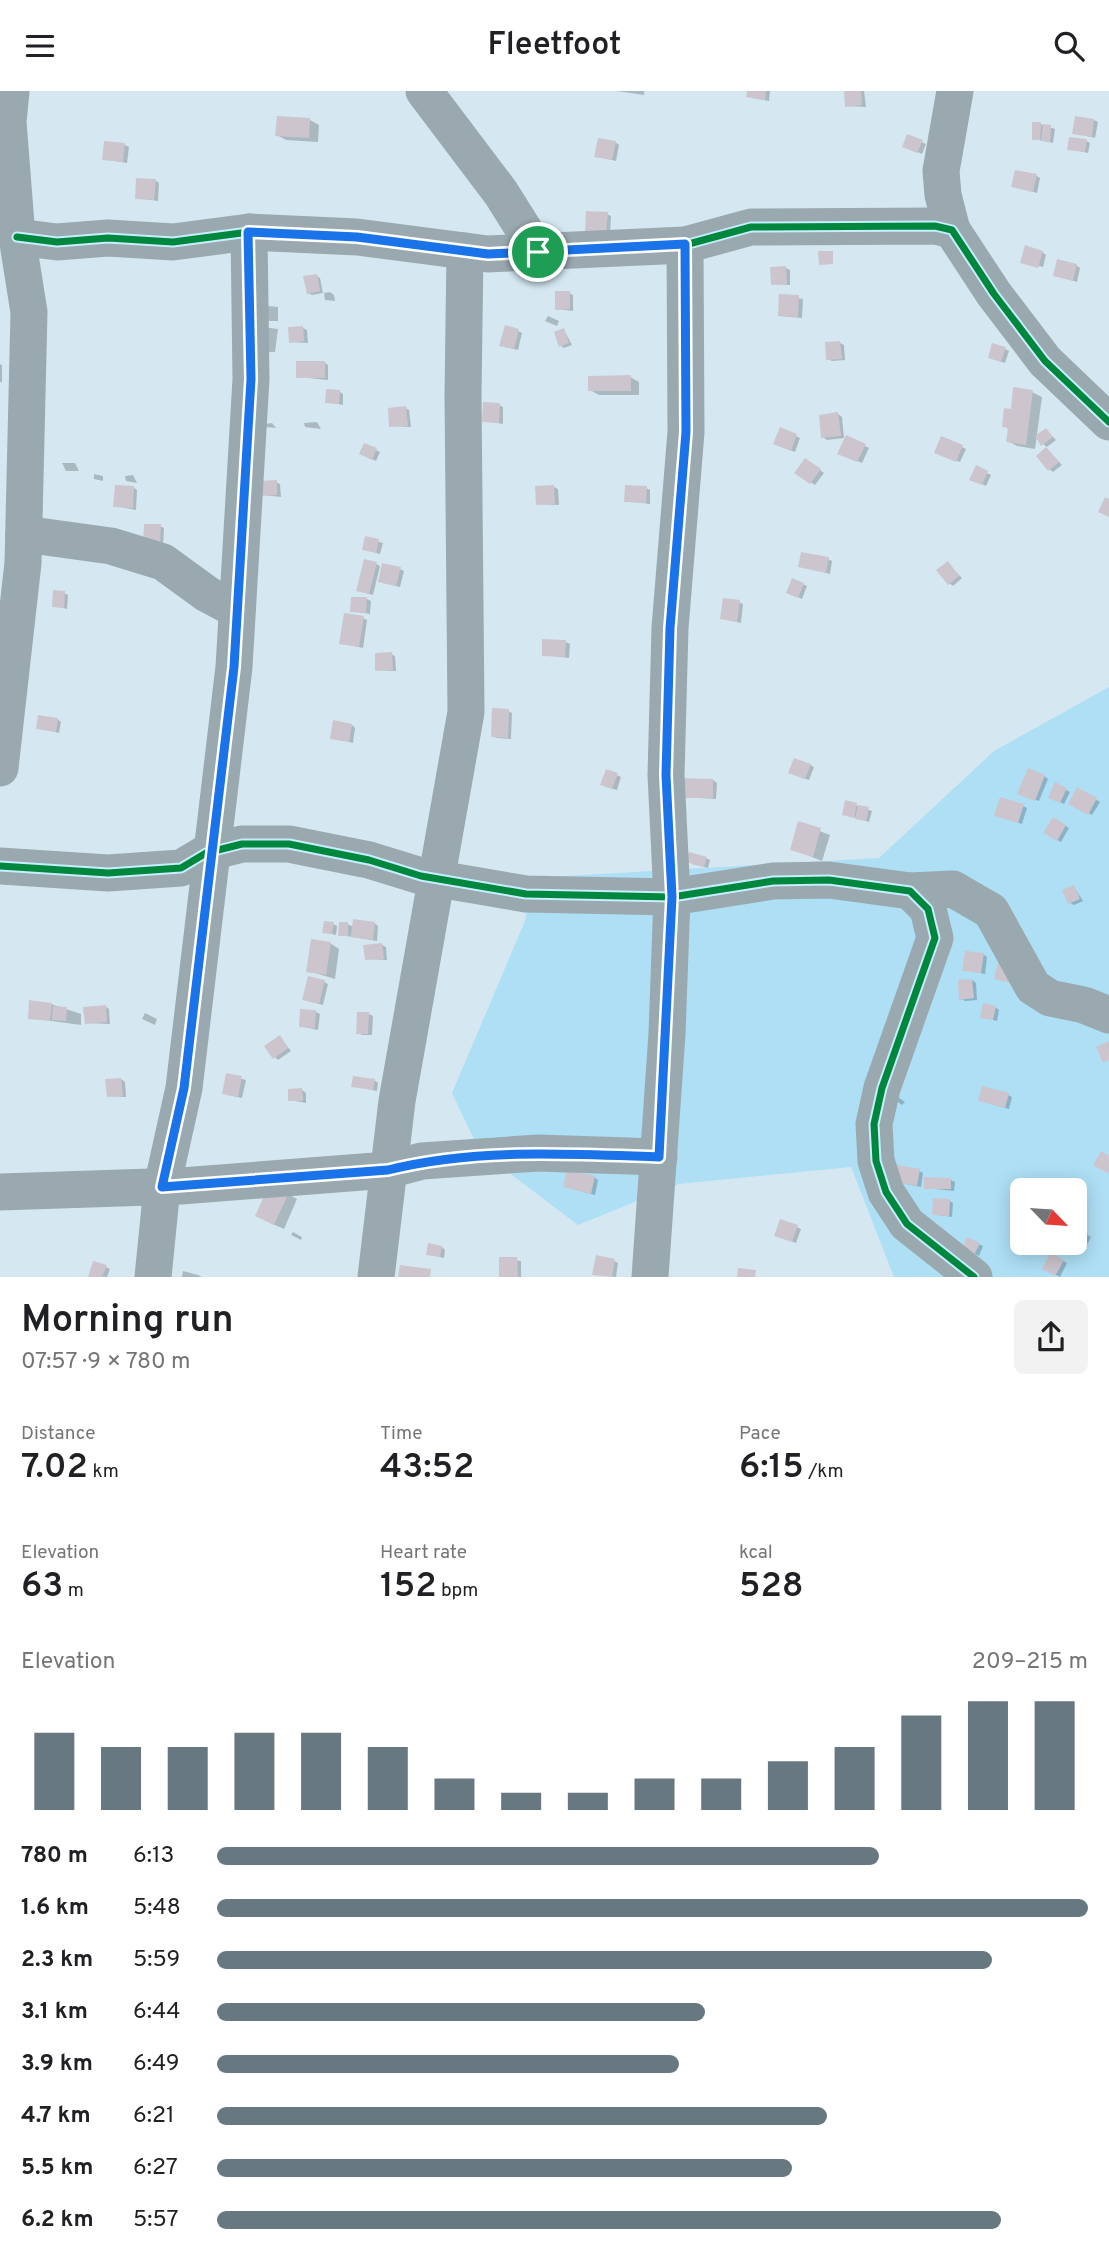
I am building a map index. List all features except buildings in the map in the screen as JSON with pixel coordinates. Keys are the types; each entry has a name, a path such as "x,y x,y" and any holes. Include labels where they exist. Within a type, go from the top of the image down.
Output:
{"street":[{"path":"0,768 24,534 29,312 12,275 16,237 8,123 11,91"},
{"path":"424,91 501,193 538,252"},
{"path":"956,91 941,171 943,195 953,230 994,294 1045,361 1109,422"},
{"path":"16,237 57,242 108,238 173,242 248,232 357,237 488,254 685,244 751,227 934,226 953,230"},
{"path":"153,1277 162,1187 184,1088 234,667 251,379 248,232"},
{"path":"650,1277 672,897 666,775 670,628 686,432 685,244"},
{"path":"376,1277 397,1101 466,712 463,395 465,251"},
{"path":"24,534 111,547 163,562 207,594 237,610"},
{"path":"0,866 120,872 181,868 212,852 242,844 289,844 369,860 436,879 526,894 672,897 773,881 829,880 910,891 953,889 991,911 1033,987 1050,998 1084,1005 1109,1015"},
{"path":"910,891 928,909 935,938 882,1088 874,1124 876,1161 886,1192 907,1224 974,1277"},
{"path":"0,1192 162,1187 388,1170 422,1161 538,1153 659,1157"}],"shaded area":[{"path":"1109,687 1109,1277 894,1277 851,1167 679,1184 578,1225 479,1150 452,1093 525,921 531,878 879,858 994,751"}],"cycle path":[{"path":"17,237 57,242 108,238 173,242 249,232 357,237 488,254 685,245 751,227 935,226 952,230 994,294 1045,361 1109,422"},
{"path":"0,866 108,873 181,868 206,853 242,844 289,844 369,860 421,876 526,894 672,897 773,881 829,880 910,891 928,909 935,938 882,1088 874,1124 876,1161 886,1192 907,1224 974,1277"}],"route":[{"path":"248,232 357,237 488,254 538,252 685,244 686,432 670,628 666,775 672,897 659,1157 538,1153 422,1161 388,1170 162,1187 184,1088 234,667 251,379 248,232"}]}
